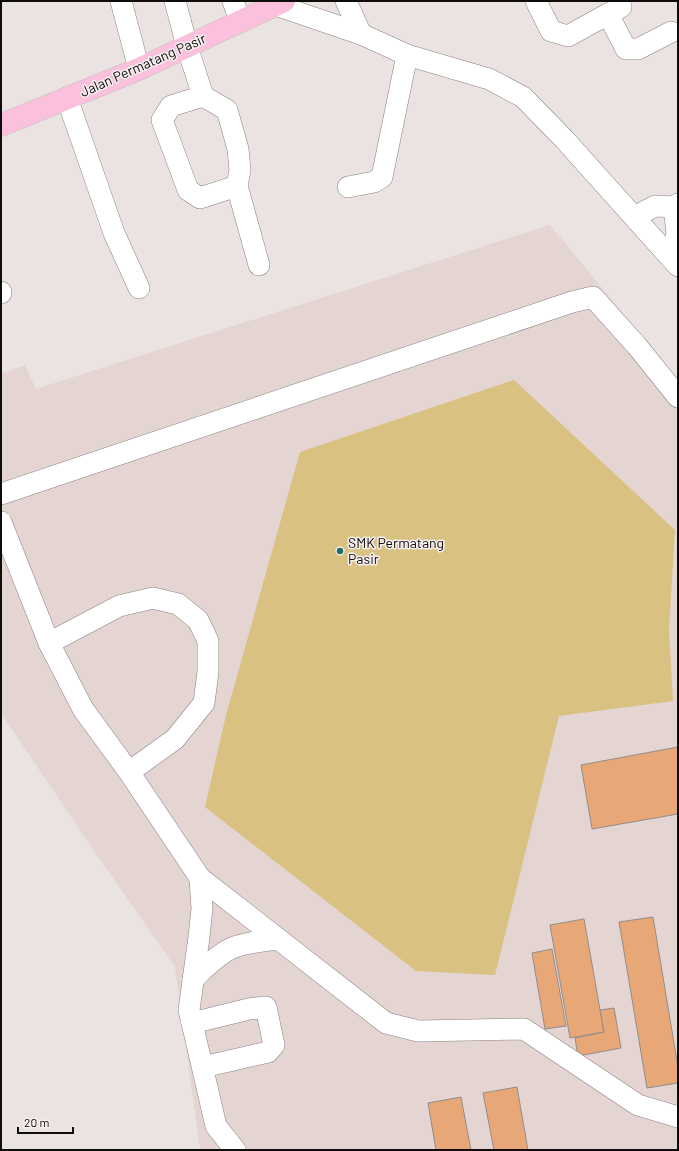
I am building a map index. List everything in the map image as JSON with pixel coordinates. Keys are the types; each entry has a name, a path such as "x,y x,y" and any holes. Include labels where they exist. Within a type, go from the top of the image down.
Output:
{"main road":[{"name":"Jalan Permatang Pasir","path":"1,125 139,69 280,3"}],"street":[{"path":"121,1 139,69"},
{"path":"175,1 187,46 203,96 226,110 238,149 240,170 237,186 259,265"},
{"path":"233,1 240,22"},
{"path":"346,1 361,34"},
{"path":"536,1 551,31 568,36 619,6 626,49 638,49 671,32"},
{"path":"280,3 361,34 408,55 489,79 523,97 564,139 675,262"},
{"path":"348,188 374,182 382,177 408,55"},
{"path":"203,96 171,106 162,120 188,190 200,198 237,186"},
{"path":"67,98 114,233 139,288"},
{"path":"634,218 655,206 676,206 678,233 675,262"},
{"path":"1,494 564,305 593,298 637,346 678,397"},
{"path":"1,522 49,643 82,709 129,772 200,878 386,1023 418,1031 524,1029 638,1105 678,1117"},
{"path":"49,643 119,606 153,598 178,604 198,620 208,641 208,672 204,703 175,739 129,772"},
{"path":"200,878 202,908 190,1010 216,1126 235,1150"},
{"path":"193,979 213,961 232,948 252,942 278,940"},
{"path":"192,1023 249,1009 266,1007 274,1045 268,1052 203,1067"}],"shaded area":[{"name":"SMK Permatang Pasir","path":"550,225 678,380 678,1150 200,1150 175,967 1,713 1,374 25,365 36,389"},
{"path":"514,380 675,530 669,629 673,701 559,716 495,975 416,971 205,807 226,715 300,452"}],"building":[{"path":"678,747 678,814 592,829 581,765"},
{"path":"653,917 678,1067 678,1083 647,1088 619,922"},
{"path":"584,919 604,1032 570,1038 550,925"},
{"path":"552,949 566,1026 545,1029 532,953"},
{"path":"614,1008 621,1048 578,1056 575,1038 604,1032 600,1010"},
{"path":"517,1087 528,1150 494,1150 483,1093"},
{"path":"461,1097 471,1150 436,1150 428,1103"}],"place":[{"name":"SMK Permatang Pasir","path":"340,551"}]}
